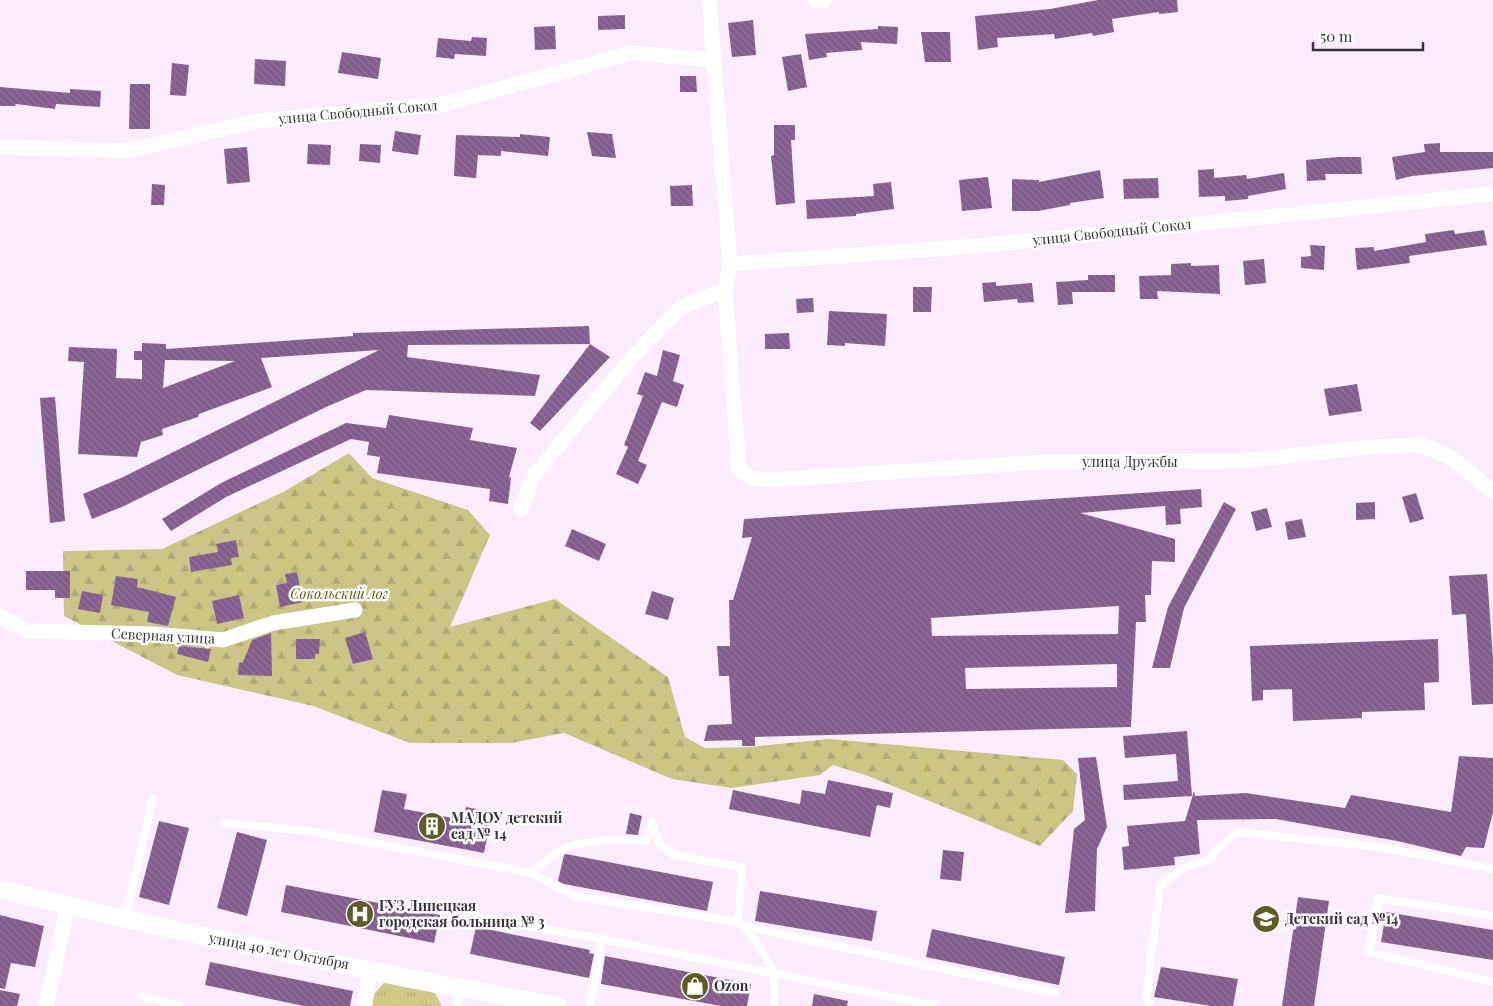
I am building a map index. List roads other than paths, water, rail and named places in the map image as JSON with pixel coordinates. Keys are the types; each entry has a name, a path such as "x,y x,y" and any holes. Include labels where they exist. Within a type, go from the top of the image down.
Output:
{"street":[{"path":"521,509 535,474 629,361 680,307 725,290 730,264 709,0"},
{"path":"816,0 824,0"},
{"name":"улица Свободный Сокол","path":"0,147 127,151 257,122 444,104 632,53 713,60"},
{"name":"улица Свободный Сокол","path":"730,264 977,246 1493,194"},
{"name":"улица Дружбы","path":"725,290 740,469 751,478 768,480 1044,462 1242,461 1370,446 1422,445 1452,458 1493,492"},
{"name":"Северная улица","path":"0,616 26,631 153,634 223,640 273,623 356,610"},
{"name":"улица 40 лет Октября","path":"0,889 125,918 460,988 558,1006"},
{"path":"46,1006 68,905"},
{"path":"364,1006 371,969"}],"lane":[{"path":"125,918 153,798"},
{"path":"531,873 564,849 595,842 646,841 652,822 659,844 674,855 742,867 741,924 762,952 773,974 774,1006"},
{"path":"224,823 308,831 531,873 574,896 741,924 1056,993"},
{"path":"1151,1006 1146,999 1160,886 1183,868 1209,860 1218,848 1238,832 1379,847 1493,869"},
{"path":"1493,916 1378,898 1369,952 1493,982"},
{"path":"459,914 602,939 936,1006"},
{"path":"590,1006 602,939"},
{"path":"457,1006 460,988"},
{"path":"143,997 179,1006"}],"place":[{"name":"МАДОУ детский сад № 14","path":"432,826"},
{"name":"ГУЗ Липецкая городская больница № 3","path":"360,914"},
{"name":"Детский сад №14","path":"1266,919"},
{"name":"Ozon","path":"695,986"}],"park label":[{"name":"Сокольский лог","path":"339,594"}]}
